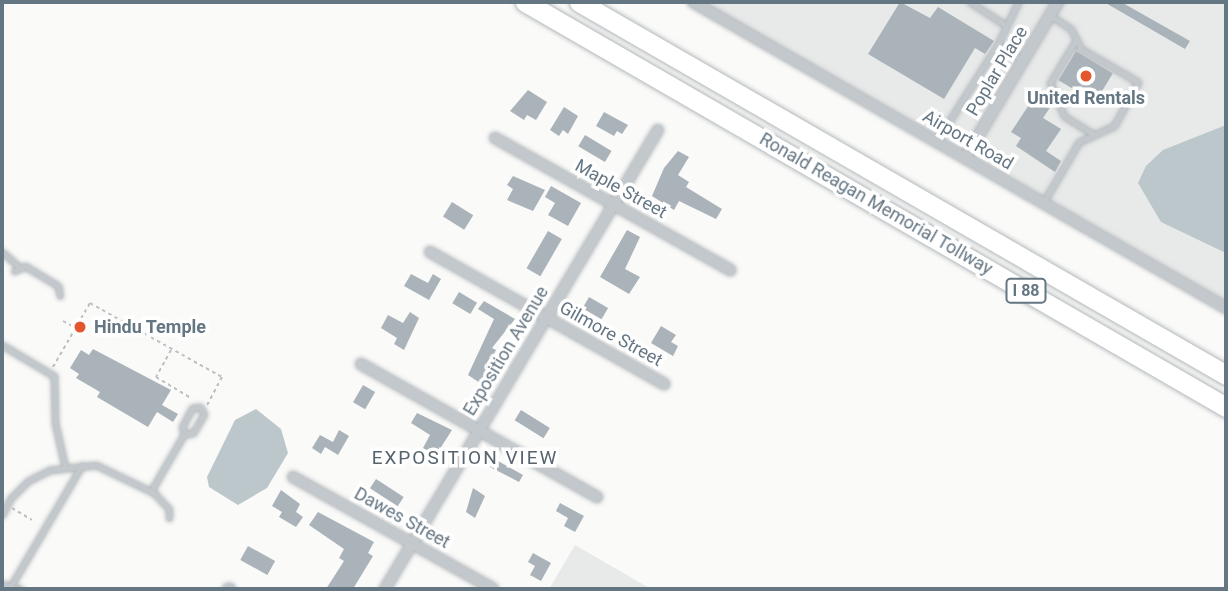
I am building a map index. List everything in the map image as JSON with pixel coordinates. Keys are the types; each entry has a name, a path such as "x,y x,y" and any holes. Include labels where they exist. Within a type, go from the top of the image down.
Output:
{"highway":[{"name":"Ronald Reagan Memorial Tollway","path":"525,2 1226,375"},
{"name":"Ronald Reagan Memorial Tollway","path":"579,2 831,163 1226,407"}],"street":[{"name":"Airport Road","path":"693,2 706,5 936,142 1226,308"},
{"name":"Poplar Place","path":"965,158 1058,2"},
{"name":"Exposition Avenue","path":"385,589 658,130"},
{"name":"Maple Street","path":"495,138 730,271"},
{"name":"Gilmore Street","path":"430,253 664,384"},
{"path":"361,364 597,497"},
{"name":"Dawes Street","path":"293,477 493,589"}],"lane":[{"path":"970,2 1005,25"},
{"path":"936,142 998,44 1018,2"},
{"path":"1043,204 1079,142 1114,125 1138,82 1075,42 1071,29 1050,15"},
{"path":"1075,42 1050,83 1064,116 1093,134"},
{"path":"998,44 1023,60"},
{"path":"2,253 16,269 58,286 60,296"},
{"path":"2,345 54,376 55,423 65,467"},
{"path":"151,491 184,434 182,427 192,408 200,407 204,414 193,433 184,434"},
{"path":"12,584 82,465"},
{"path":"2,515 10,499 28,481 65,467 96,465 151,491 164,501 169,518"},
{"path":"2,584 12,584 20,589"}],"path":[{"path":"52,367 90,303 222,377 207,406"},
{"path":"63,321 75,328"},
{"path":"172,349 156,377 189,397"},
{"path":"11,508 32,520"}],"shaded area":[{"path":"702,2 1226,2 1226,302 951,144"},
{"path":"1226,125 1226,253 1161,222 1138,183 1146,166 1163,150"},
{"path":"256,409 281,429 288,453 267,488 238,505 209,487 207,477 235,420"},
{"path":"575,545 651,589 549,589"}],"building":[{"path":"900,2 930,18 938,7 994,41 985,54 975,48 944,99 868,54"},
{"path":"1104,2 1121,2 1190,41 1185,49"},
{"name":"United Rentals","path":"1076,51 1113,73 1095,102 1058,80"},
{"path":"1040,88 1053,103 1043,118 1061,129 1046,151 1061,161 1055,172 1016,146 1021,138 1011,132"},
{"path":"528,90 547,102 536,120 527,115 524,120 510,111"},
{"path":"564,107 578,116 568,134 563,130 559,136 550,130"},
{"path":"604,112 628,125 622,134 617,131 614,136 596,126"},
{"path":"585,135 612,151 605,162 578,146"},
{"path":"678,151 689,157 678,175 689,182 686,187 722,209 716,219 679,201 674,210 652,196 664,168"},
{"path":"513,176 545,190 533,211 507,200 513,189 507,185"},
{"path":"551,186 581,203 568,226 548,215 555,203 545,197"},
{"path":"452,202 473,215 464,230 443,216"},
{"path":"627,230 640,237 625,269 640,277 629,294 600,277"},
{"path":"548,231 562,239 540,276 526,268"},
{"path":"411,274 428,283 433,274 441,279 429,300 404,286"},
{"path":"459,292 477,303 470,314 452,303"},
{"path":"589,297 608,308 602,319 582,308"},
{"path":"484,301 515,319 492,348 496,350 480,383 468,375 494,319 478,309"},
{"path":"410,312 419,318 404,350 394,344 397,338 381,328 388,315 403,323"},
{"path":"661,326 676,335 671,342 678,346 673,356 651,343"},
{"path":"93,349 171,390 162,405 178,414 173,422 157,412 148,427 97,397 100,392 76,378 79,374 70,368 81,350 89,355"},
{"path":"363,385 375,392 365,409 353,402"},
{"path":"521,410 550,428 543,438 515,420"},
{"path":"417,413 452,430 436,455 423,448 430,435 411,423"},
{"path":"339,430 349,436 338,455 325,447 321,454 312,448 320,435 333,442"},
{"path":"491,457 523,475 519,482 486,465"},
{"path":"376,479 404,497 398,506 370,488"},
{"path":"473,488 485,496 475,518 466,512"},
{"path":"281,490 300,504 296,512 303,517 296,527 279,517 282,512 272,506"},
{"path":"560,503 584,516 575,532 564,526 568,518 556,511"},
{"path":"318,512 374,542 368,553 373,556 353,589 326,589 344,561 339,558 344,549 309,525"},
{"path":"248,546 275,561 267,575 240,560"},
{"path":"533,553 551,563 541,581 530,575 535,566 528,562"}],"place":[{"name":"United Rentals","path":"1086,76"},
{"name":"Hindu Temple","path":"80,327"}],"district":[{"name":"EXPOSITION VIEW","path":"465,458"}]}
